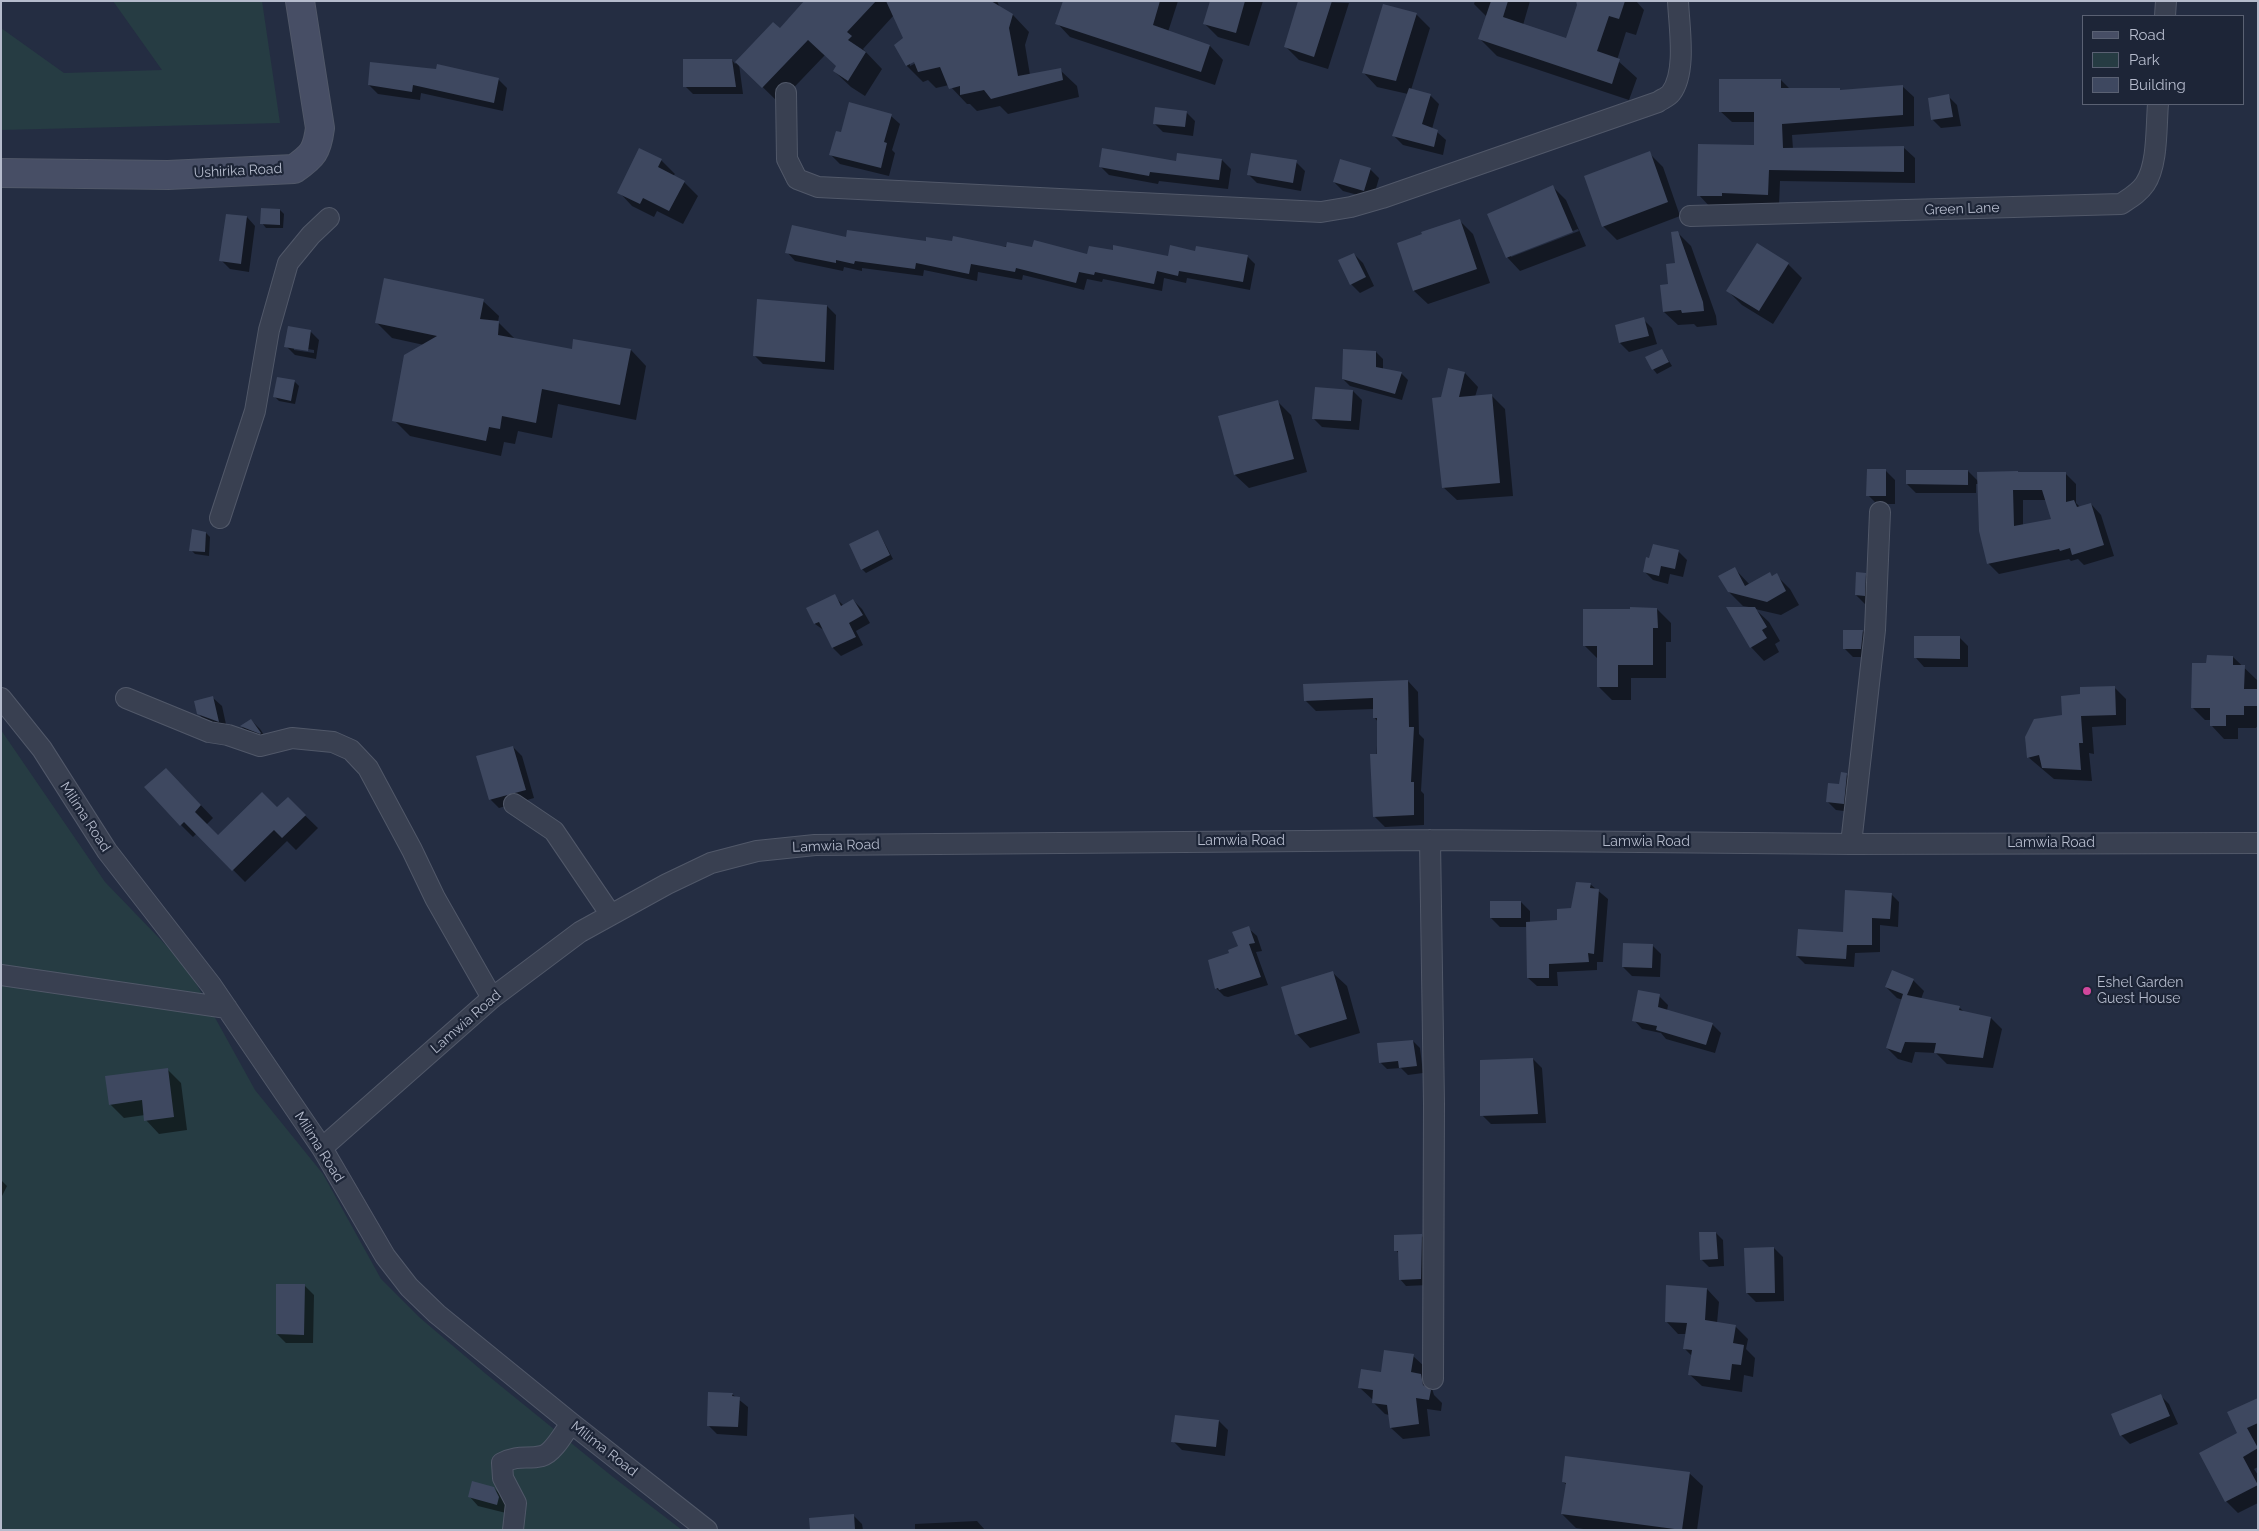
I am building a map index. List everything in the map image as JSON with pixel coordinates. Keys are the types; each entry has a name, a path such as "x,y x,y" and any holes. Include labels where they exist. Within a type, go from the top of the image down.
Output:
{"street":[{"name":"Ushirika Road","path":"1,173 168,175 294,169 309,159 318,146 320,128 300,1"},
{"path":"786,93 787,159 797,179 818,186 1321,212 1351,207 1382,198 1658,102 1671,94 1681,67 1678,1"},
{"path":"2165,15 2166,1"},
{"name":"Green Lane","path":"1690,216 2121,204 2145,184 2152,171 2158,105"},
{"path":"220,518 254,411 269,330 288,263 311,235 329,218"},
{"path":"1852,844 1875,630 1880,512"},
{"name":"Milima Road","path":"2,698 42,749 107,851 159,919 185,949 227,1008 322,1148 385,1256 409,1288 437,1314 571,1423 707,1530"},
{"path":"126,698 209,732 228,735 260,746 292,738 333,742 351,750 368,768 412,850 435,898 492,998"},
{"path":"514,804 554,830 611,915"},
{"path":"1430,840 1434,1104 1433,1379"},
{"name":"Lamwia Road","path":"322,1148 492,998 580,932 667,884 710,863 757,851 814,845 1430,840 1852,844 2258,843"},
{"path":"1,975 227,1008"},
{"path":"513,1530 516,1504 503,1478 502,1463 515,1457 541,1456 548,1453 571,1423"}],"green space":[{"path":"113,1 262,1 280,123 1,130 1,28 64,73 162,70"},
{"path":"1,730 105,882 187,967 255,1090 323,1174 381,1279 419,1317 486,1374 613,1477 682,1530 1,1530"}],"building":[{"path":"804,1 876,1 847,32 852,36 848,40 866,52 848,81 833,71 836,66 808,40 762,88 735,62 773,22 780,28"},
{"path":"886,1 991,1 1013,14 1009,28 1018,76 1061,68 1063,80 991,99 984,90 960,95 960,86 949,89 940,67 918,72 914,62 906,66 894,45 903,38"},
{"path":"1063,1 1160,1 1153,25 1210,45 1201,72 1055,24"},
{"path":"1210,1 1245,1 1236,33 1203,24"},
{"path":"1298,1 1332,1 1314,57 1284,47"},
{"path":"1491,1 1508,1 1503,17 1566,38 1577,5 1576,1 1625,1 1619,19 1609,16 1597,51 1620,59 1612,84 1478,39"},
{"path":"1383,4 1417,13 1396,81 1362,73"},
{"path":"683,59 732,59 736,87 683,87"},
{"path":"370,62 436,69 437,64 499,78 494,103 413,85 412,92 368,85"},
{"path":"1719,79 1781,79 1781,88 1840,88 1840,90 1903,85 1903,115 1782,124 1783,148 1904,146 1904,172 1769,170 1768,195 1722,193 1722,196 1697,196 1698,144 1754,145 1754,112 1719,112"},
{"path":"1409,88 1431,94 1422,124 1438,130 1434,147 1392,136"},
{"path":"1949,94 1953,117 1931,120 1928,98"},
{"path":"849,102 892,114 884,142 887,143 881,168 829,155 836,131 841,132"},
{"path":"1155,107 1187,111 1185,127 1153,124"},
{"path":"639,148 662,159 658,167 685,181 669,211 643,198 640,204 617,193"},
{"path":"1102,148 1176,161 1177,153 1222,159 1219,180 1150,172 1149,176 1099,167"},
{"path":"1650,151 1668,202 1602,227 1584,176"},
{"path":"1251,153 1297,160 1293,183 1247,175"},
{"path":"1340,159 1371,168 1364,191 1333,182"},
{"path":"1553,185 1573,232 1506,258 1487,214"},
{"path":"261,208 280,209 280,225 260,224"},
{"path":"226,214 247,216 241,264 219,261"},
{"path":"1460,219 1477,269 1413,291 1397,243 1422,234 1421,232"},
{"path":"792,225 846,237 847,230 926,241 926,237 952,241 953,236 1006,247 1007,242 1032,247 1034,240 1087,254 1089,246 1113,250 1113,245 1168,256 1170,245 1195,251 1196,246 1248,255 1243,282 1179,271 1178,276 1157,271 1154,284 1095,272 1094,275 1079,272 1076,283 1016,268 1015,272 971,264 969,274 916,263 915,269 855,261 854,264 836,260 836,263 785,253"},
{"path":"1678,231 1703,302 1704,311 1682,313 1681,310 1663,312 1660,285 1668,284 1666,264 1675,263 1671,232"},
{"path":"1757,243 1789,263 1759,311 1726,291"},
{"path":"1354,253 1366,277 1350,285 1338,260"},
{"path":"384,278 484,299 480,319 499,321 498,335 572,349 573,339 631,349 620,405 542,389 536,423 502,416 500,429 489,427 486,441 392,421 404,355 437,336 375,323"},
{"path":"757,299 827,305 825,362 753,356"},
{"path":"1644,317 1649,336 1619,343 1615,325"},
{"path":"288,326 311,330 308,351 284,347"},
{"path":"1343,349 1376,351 1376,367 1402,372 1395,394 1342,379"},
{"path":"1662,349 1669,362 1652,370 1645,357"},
{"path":"1448,368 1465,372 1459,397 1492,394 1500,483 1442,488 1432,398 1441,397"},
{"path":"277,377 295,380 291,401 273,397"},
{"path":"1315,387 1353,390 1351,421 1312,419"},
{"path":"1278,400 1294,459 1234,475 1218,416"},
{"path":"1867,469 1886,469 1886,496 1866,496"},
{"path":"1906,470 1968,470 1968,485 1906,484"},
{"path":"1977,472 2066,472 2066,502 2074,500 2077,507 2091,503 2104,545 2072,555 2070,548 2060,551 2059,549 1987,564 1979,531","holes":["2013,490 2042,490 2051,519 2014,526"]},
{"path":"192,529 206,532 205,552 189,551"},
{"path":"878,530 890,555 861,570 849,544"},
{"path":"1653,544 1679,550 1675,569 1661,566 1659,576 1643,572 1646,557 1649,558"},
{"path":"1735,567 1745,586 1770,572 1772,576 1777,573 1786,591 1767,602 1728,592 1718,576"},
{"path":"1856,572 1866,573 1865,596 1855,595"},
{"path":"835,594 841,606 853,599 863,615 849,623 856,637 832,648 819,622 814,624 806,608"},
{"path":"1630,607 1657,608 1658,628 1653,628 1653,665 1618,665 1618,687 1597,687 1597,646 1583,646 1583,609 1630,609"},
{"path":"1726,607 1755,607 1767,627 1762,630 1767,638 1750,648"},
{"path":"1843,630 1863,630 1861,649 1843,649"},
{"path":"1914,636 1960,636 1960,659 1914,658"},
{"path":"2207,655 2233,656 2233,665 2245,665 2244,689 2258,689 2258,706 2244,706 2244,715 2226,715 2226,726 2210,726 2210,708 2191,708 2192,663 2206,663"},
{"path":"1408,680 1409,727 1414,727 1411,782 1414,782 1414,815 1373,817 1370,754 1377,754 1377,718 1373,718 1373,698 1304,701 1303,684"},
{"path":"2115,686 2116,715 2081,716 2083,743 2079,743 2081,770 2042,768 2039,755 2027,758 2025,737 2034,719 2062,715 2061,696 2080,694 2080,687"},
{"path":"213,696 219,722 197,714 194,701"},
{"path":"251,719 261,733 260,734 240,726"},
{"path":"513,746 526,790 489,800 476,756"},
{"path":"166,768 201,805 195,812 218,835 262,792 277,807 288,797 306,815 282,838 274,830 232,871 184,822 180,826 144,787"},
{"path":"1841,772 1847,773 1844,804 1826,802 1828,783 1839,784"},
{"path":"1576,882 1591,883 1590,888 1599,889 1594,954 1588,953 1589,962 1549,964 1549,978 1527,978 1526,922 1557,920 1557,909 1571,908"},
{"path":"1845,890 1892,893 1890,919 1872,918 1872,945 1847,945 1846,959 1796,956 1798,929 1843,932"},
{"path":"1490,901 1521,901 1521,918 1490,918"},
{"path":"1249,926 1255,943 1249,944 1261,977 1219,990 1218,988 1215,989 1208,960 1229,953 1228,950 1238,946 1232,932"},
{"path":"1623,943 1653,944 1652,968 1622,967"},
{"path":"1892,970 1914,979 1907,995 1960,1006 1959,1010 1991,1017 1983,1058 1934,1053 1936,1043 1905,1042 1901,1053 1886,1048 1903,994 1885,987"},
{"path":"1333,971 1347,1019 1295,1035 1281,987"},
{"path":"1638,990 1660,994 1658,1007 1713,1023 1706,1045 1656,1030 1657,1026 1632,1021"},
{"path":"1413,1040 1417,1066 1399,1068 1398,1061 1379,1063 1377,1043"},
{"path":"1533,1058 1538,1114 1480,1116 1480,1060"},
{"path":"168,1068 174,1117 144,1121 142,1100 109,1105 105,1076"},
{"path":"1699,1232 1716,1232 1718,1259 1700,1260"},
{"path":"1422,1234 1421,1279 1399,1280 1398,1251 1394,1251 1394,1235"},
{"path":"1774,1247 1775,1293 1746,1293 1744,1248"},
{"path":"276,1284 305,1284 304,1335 276,1334"},
{"path":"1666,1285 1707,1288 1705,1320 1736,1325 1733,1343 1744,1345 1741,1365 1732,1364 1730,1380 1688,1375 1692,1350 1683,1349 1687,1323 1665,1322"},
{"path":"1384,1350 1414,1354 1411,1372 1421,1374 1423,1385 1431,1390 1429,1400 1416,1398 1419,1424 1390,1428 1387,1405 1372,1403 1373,1390 1358,1388 1361,1369 1381,1372"},
{"path":"708,1392 733,1393 732,1396 740,1397 738,1427 707,1426"},
{"path":"2161,1394 2170,1416 2120,1436 2111,1414"},
{"path":"2258,1398 2258,1423 2247,1428 2258,1448 2243,1457 2258,1485 2225,1502 2199,1453 2237,1433 2227,1412"},
{"path":"1175,1415 1219,1420 1216,1447 1171,1442"},
{"path":"1565,1456 1690,1472 1682,1530 1561,1514 1566,1483 1562,1482"},
{"path":"472,1481 494,1487 499,1497 497,1505 468,1497"},
{"path":"854,1514 855,1530 810,1530 809,1518"}],"place":[{"name":"Eshel Garden Guest House","path":"2087,991"}]}
